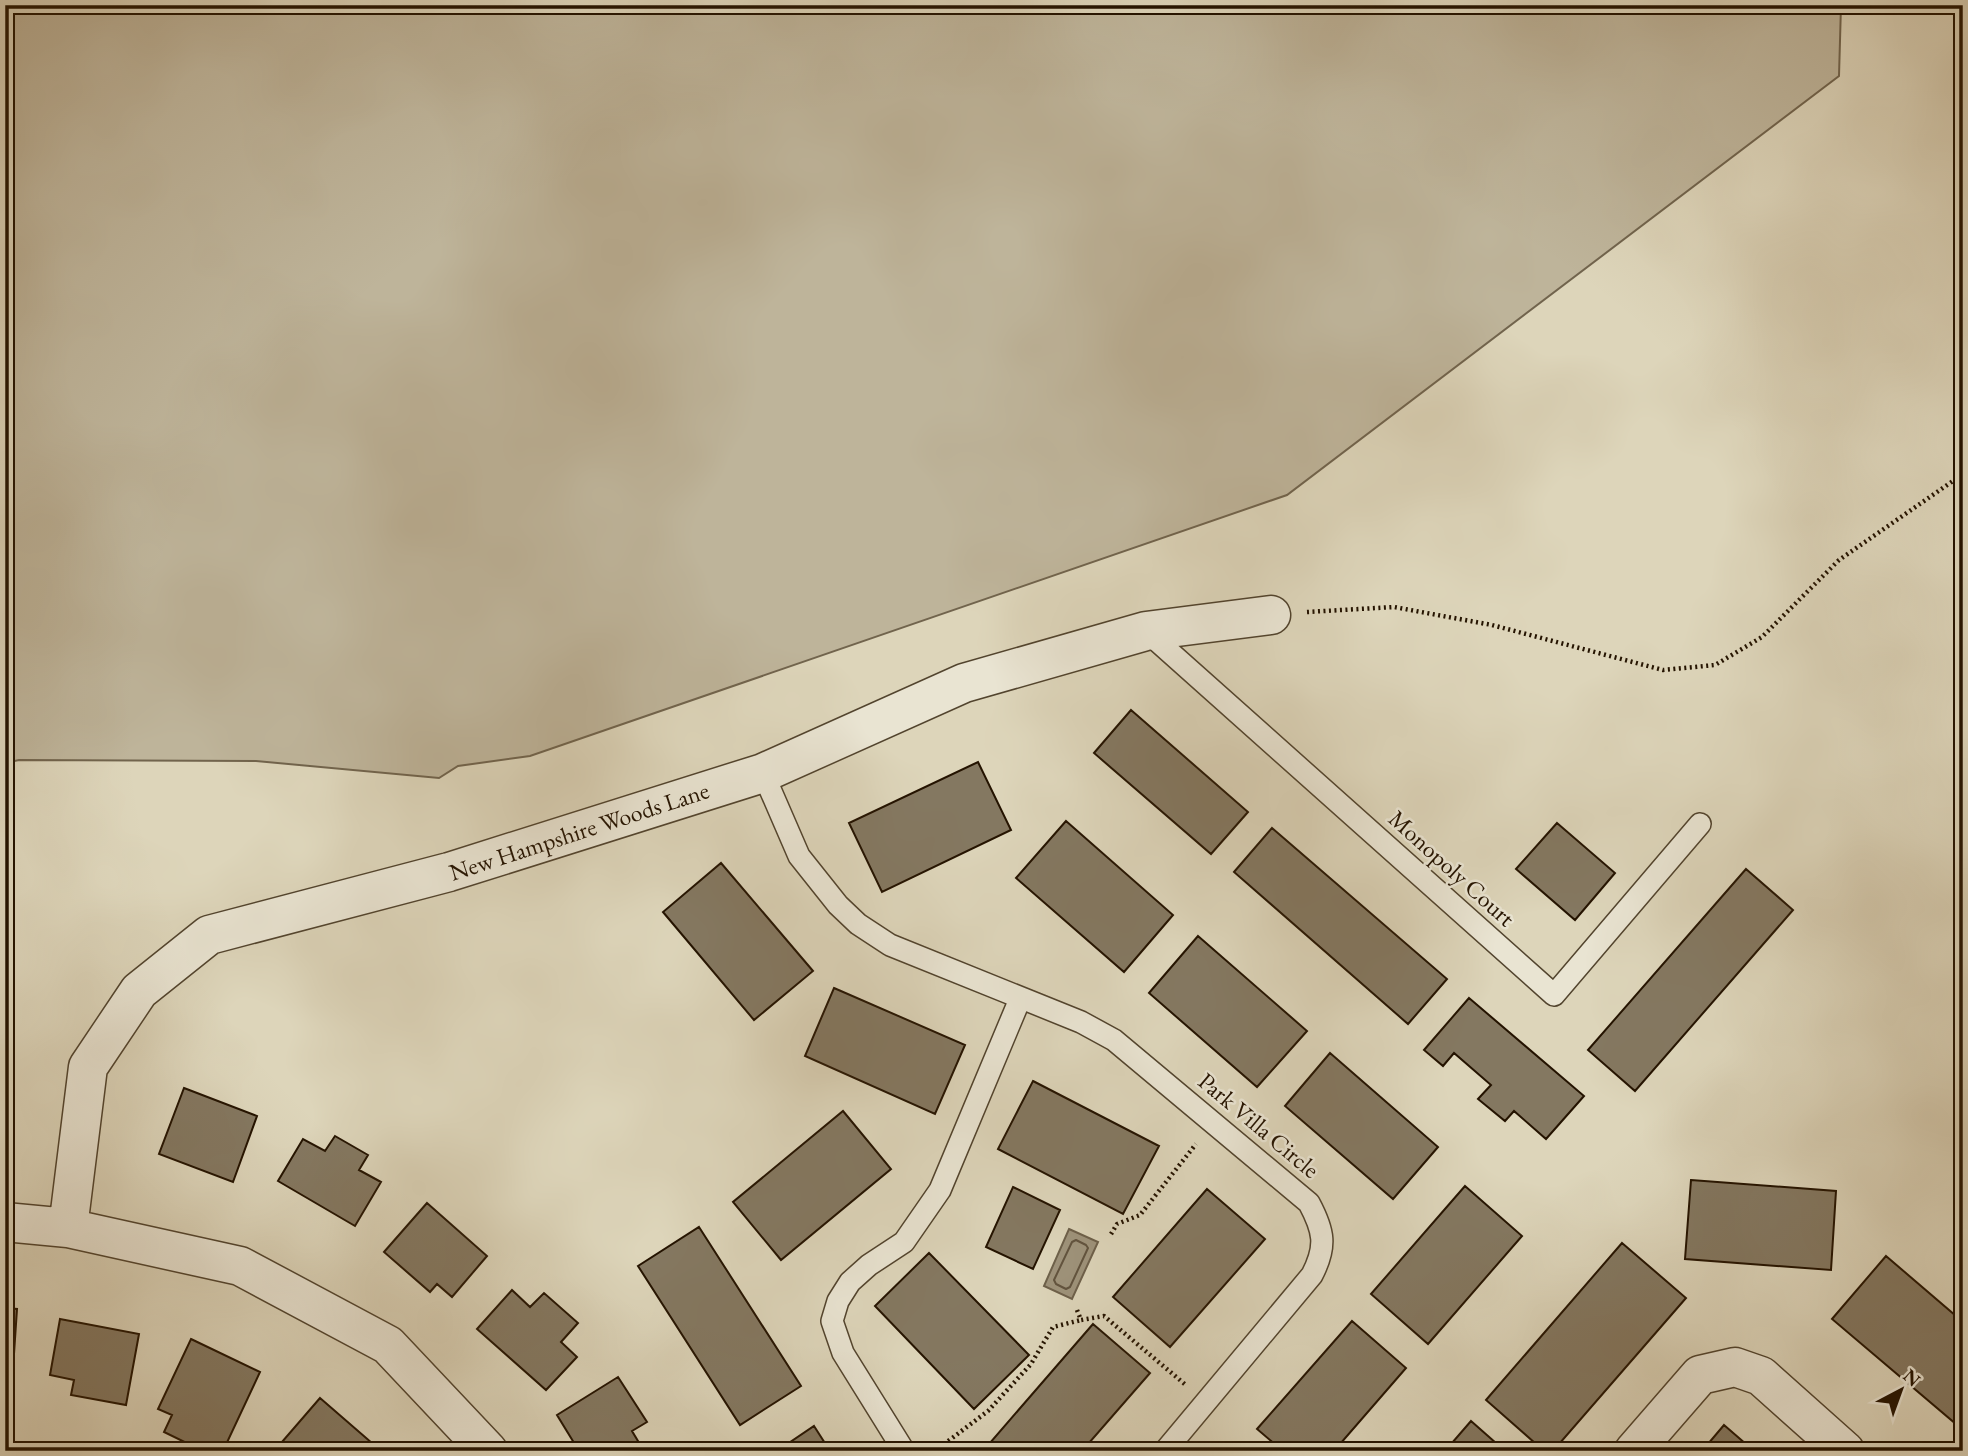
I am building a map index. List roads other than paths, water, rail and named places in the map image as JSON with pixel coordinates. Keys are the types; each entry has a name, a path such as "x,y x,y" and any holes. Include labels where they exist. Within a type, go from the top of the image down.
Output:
{"street":[{"name":"New Hampshire Woods Lane","path":"68,1228 88,1067 139,991 209,935 449,872 762,773 964,682 1146,631 1271,615"},
{"path":"5,1222 68,1228 240,1266 388,1345 488,1451"},
{"path":"1634,1451 1700,1375 1734,1367 1761,1376 1845,1451"}],"lane":[{"name":"Monopoly Court","path":"1146,631 1554,995 1700,824"},
{"name":"Park Villa Circle","path":"762,773 799,856 838,905 858,924 890,944 1081,1022 1114,1040 1310,1203 1321,1225 1323,1240 1321,1257 1311,1275 1165,1451"},
{"path":"904,1451 843,1353 832,1321 838,1301 850,1282 869,1265 904,1242 940,1190 1020,999"}],"water":[{"path":"1069,1229 1098,1242 1072,1299 1044,1286"}]}
